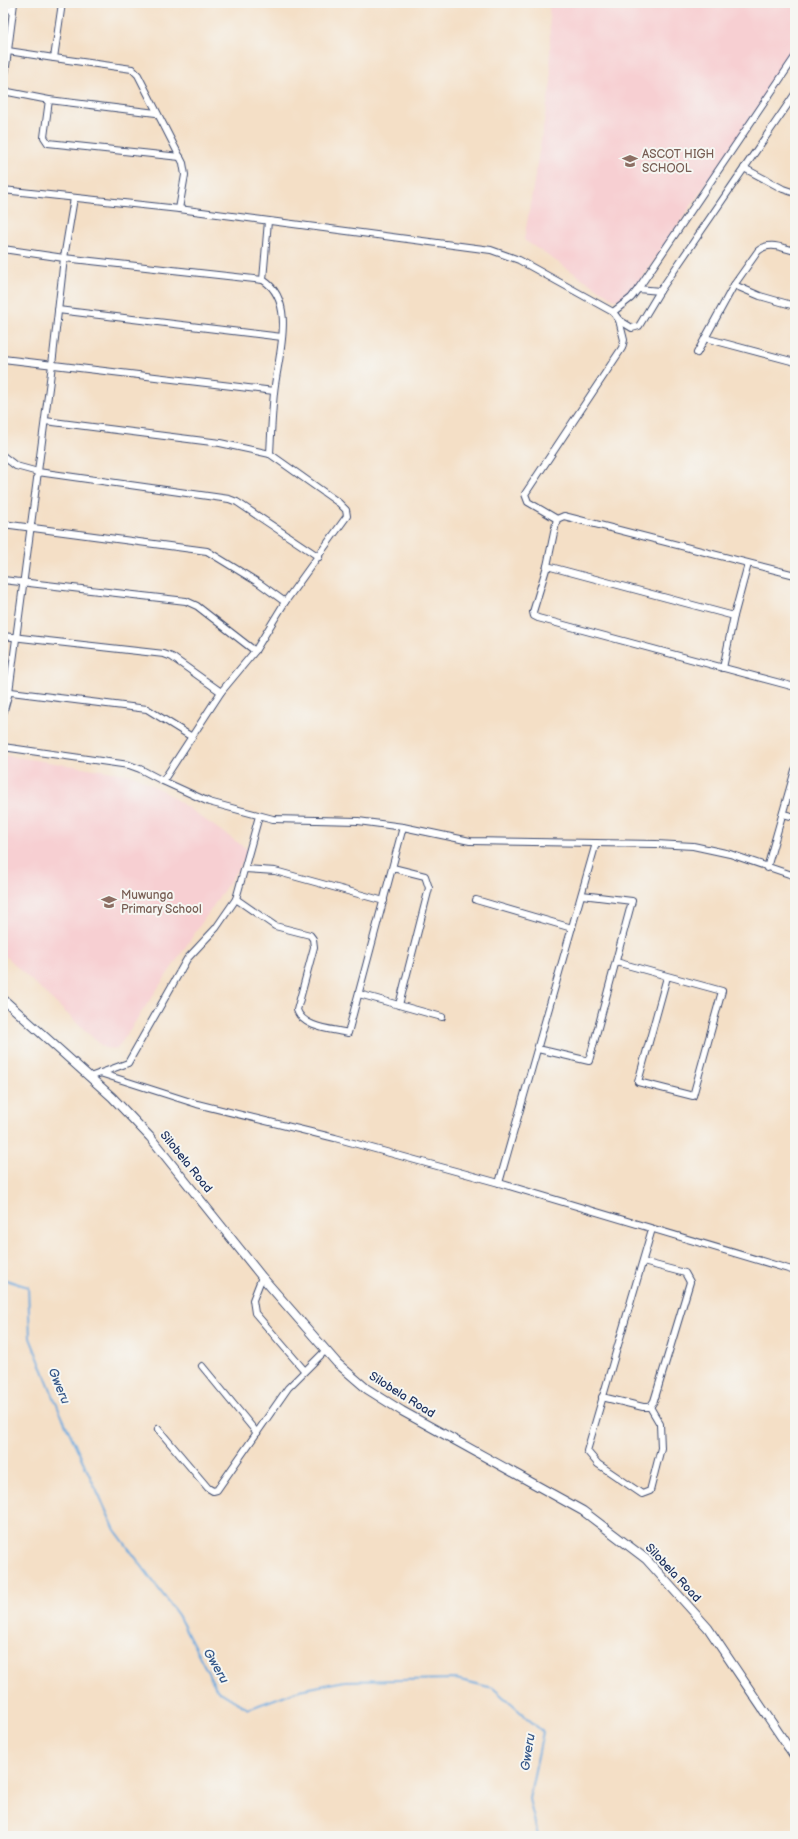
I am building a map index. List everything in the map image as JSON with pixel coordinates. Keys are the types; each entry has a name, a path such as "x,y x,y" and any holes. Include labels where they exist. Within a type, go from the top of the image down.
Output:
{"street":[{"path":"54,58 62,3"},
{"path":"3,8 13,6 3,91 49,100 156,113"},
{"path":"8,51 132,70 138,75 156,113 183,163 185,174 179,209"},
{"path":"613,312 631,298 638,289 795,57"},
{"path":"3,190 179,209 497,252 519,260 613,312 619,320 632,328 639,326 660,291 795,94"},
{"path":"49,100 44,137 48,143 180,157"},
{"path":"744,168 784,189 795,193"},
{"path":"3,714 16,638 45,421 64,258 74,198"},
{"path":"263,280 268,221"},
{"path":"697,353 734,285 763,247 769,245 795,252"},
{"path":"3,249 64,258 263,280 273,287 280,300 282,313 282,337 274,391 270,454"},
{"path":"734,285 760,296 795,306"},
{"path":"638,289 660,291"},
{"path":"58,310 282,337"},
{"path":"557,519 528,502 525,494 622,348 624,340 619,320"},
{"path":"705,338 795,362"},
{"path":"3,359 274,391"},
{"path":"45,421 220,443 270,454 346,510 347,516 319,557 285,602 255,651 221,692 163,781"},
{"path":"3,456 16,466 38,472 229,499 237,502 319,557"},
{"path":"557,519 564,516 795,575"},
{"path":"557,519 547,566 533,612 534,616 795,686"},
{"path":"3,524 207,551 259,583 285,602"},
{"path":"724,668 734,616 748,564"},
{"path":"547,566 734,616"},
{"path":"3,580 186,601 197,606 255,651"},
{"path":"3,636 168,655 221,692"},
{"path":"6,691 144,708 150,710 192,737"},
{"path":"3,747 129,765 209,802 259,816 288,819 358,821 403,827 470,841 694,846 730,854 766,868 795,876"},
{"path":"766,868 795,770"},
{"path":"783,814 795,817"},
{"path":"90,1077 128,1063 187,959 216,928 236,899 259,816"},
{"path":"236,899 274,926 310,935 313,939 314,947 297,1010 299,1016 306,1022 348,1033 403,827"},
{"path":"499,1183 596,843"},
{"path":"393,868 425,876 429,888 399,1005"},
{"path":"244,869 275,871 384,901"},
{"path":"538,1049 589,1061 632,901 582,895"},
{"path":"476,900 572,928"},
{"path":"616,962 668,976 722,991 693,1096 638,1082 668,976"},
{"path":"359,994 442,1017"},
{"name":"Silobela Road","path":"3,999 112,1097 160,1148 262,1277 325,1351 353,1378 381,1398 583,1511 646,1559 708,1628 795,1757"},
{"path":"100,1073 197,1104 335,1138 499,1183 795,1271"},
{"path":"650,1406 660,1424 661,1448 650,1491 642,1494 598,1464 587,1451 652,1228"},
{"path":"602,1397 643,1407 650,1406 654,1401 690,1282 685,1274 643,1262"},
{"path":"262,1277 253,1300 255,1313 304,1370"},
{"path":"158,1429 208,1488 213,1491 219,1488 288,1388 304,1370 325,1351"},
{"path":"202,1366 257,1433"},
{"path":"787,1747 795,1741"}],"shaded area":[{"name":"ASCOT HIGH SCHOOL","path":"549,3 795,3 795,52 629,298 615,300 524,240 551,82"},
{"name":"Muwunga Primary School","path":"3,755 133,775 165,792 250,851 117,1049 104,1048 3,954"}],"waterway":[{"name":"Gweru","path":"3,1279 28,1287 30,1338 59,1410 115,1530 178,1615 217,1690 248,1709 299,1690 345,1681 456,1679 493,1688 543,1732 529,1799 538,1836"}],"place":[{"name":"ASCOT HIGH SCHOOL","path":"630,161"},
{"name":"Muwunga Primary School","path":"109,902"}]}
